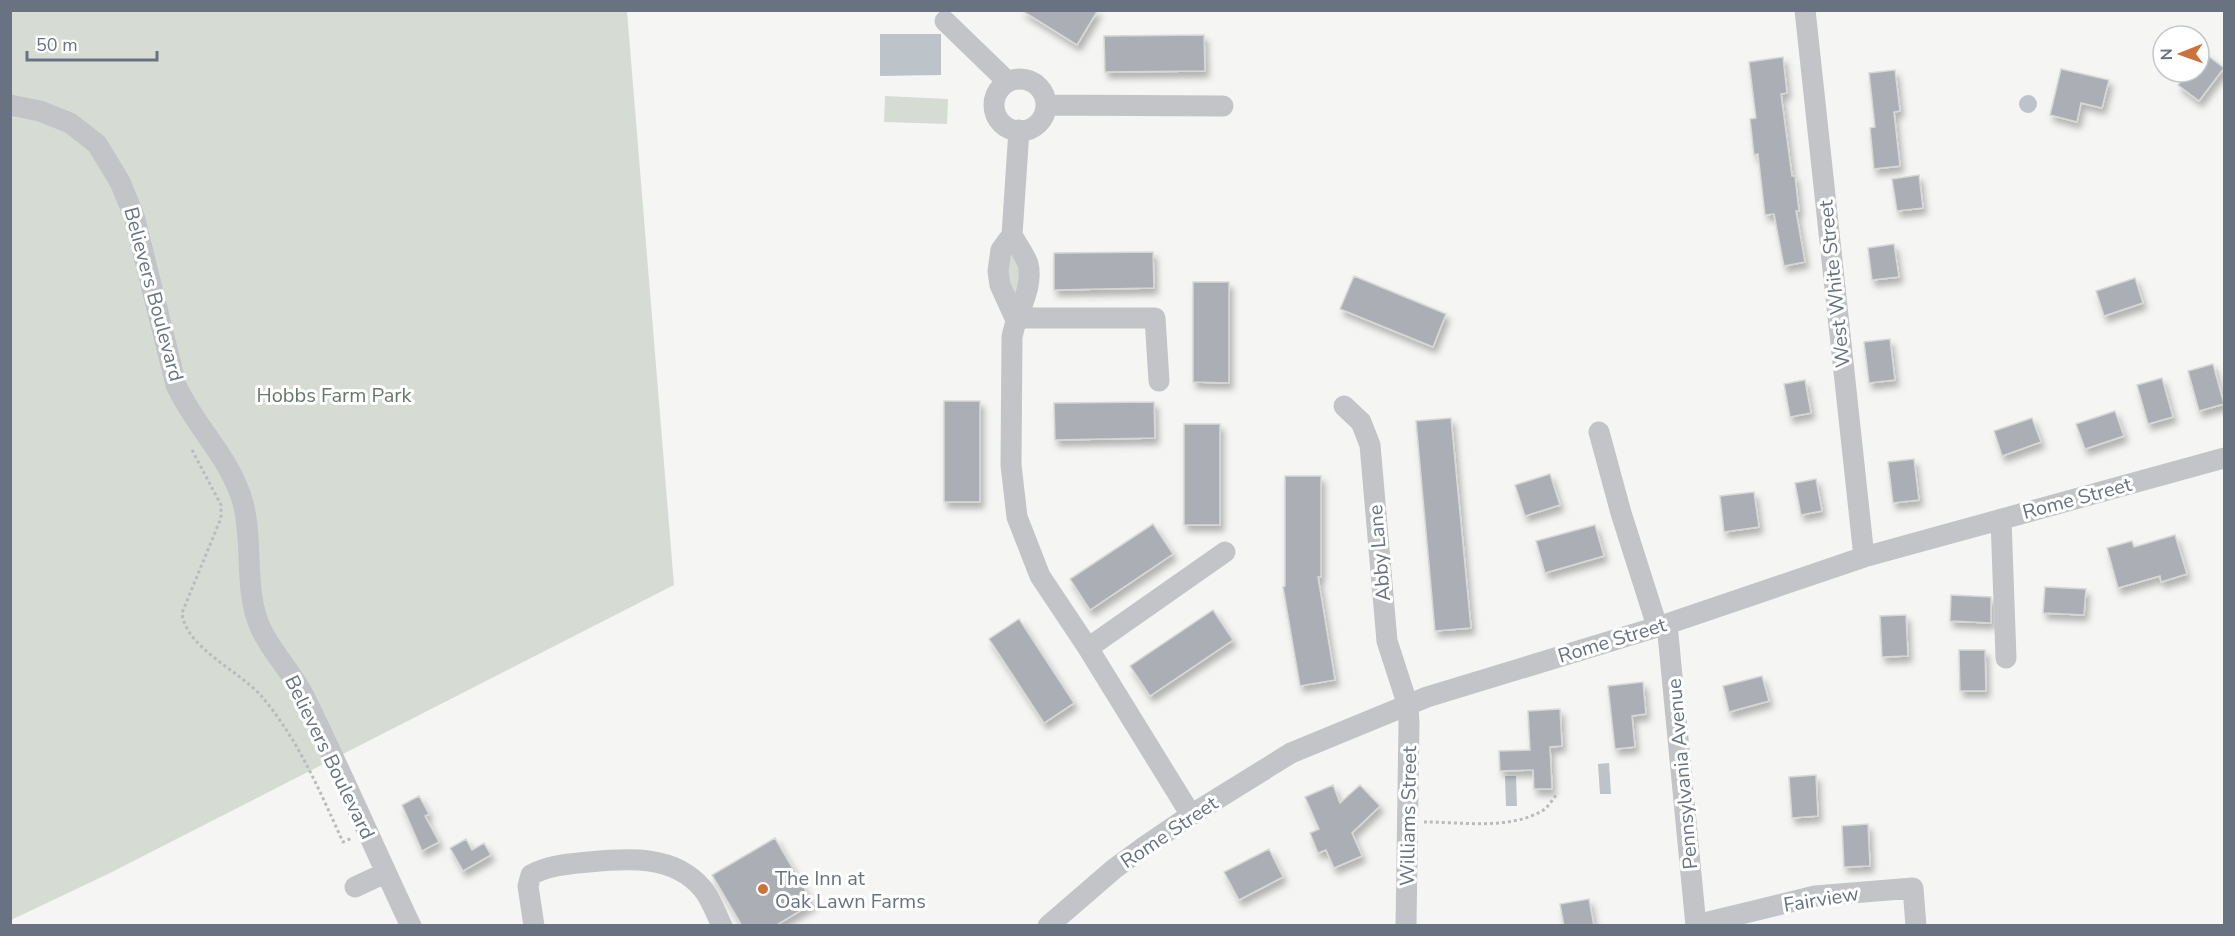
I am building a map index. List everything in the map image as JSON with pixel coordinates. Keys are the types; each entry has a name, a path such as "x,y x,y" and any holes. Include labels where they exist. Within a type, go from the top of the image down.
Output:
{"street":[{"name":"West White Street","path":"1804,10 1864,557"},
{"path":"945,21 1007,81"},
{"path":"1017,78 1035,82 1046,96 1046,105 1046,113 1030,130 1005,127 994,112 996,94 1007,81 1017,78"},
{"name":"Believers Boulevard","path":"10,105 39,111 70,123 97,144 120,182 134,216 176,385 189,409 228,464 242,501 248,526 253,607 261,631 304,695 411,926"},
{"path":"1046,105 1223,106"},
{"path":"1016,318 1000,285 998,271 1001,250 1012,235 1019,130"},
{"path":"1012,235 1028,264 1029,286 1016,318 1012,337 1011,465 1017,517 1040,576 1088,648 1191,815"},
{"path":"1016,318 1155,318 1159,381"},
{"name":"Abby Lane","path":"1344,406 1361,422 1370,445 1386,641 1408,706"},
{"name":"Pennsylvania Avenue","path":"1599,432 1621,513 1662,625 1696,925"},
{"name":"Rome Street","path":"1048,926 1114,869 1191,815 1292,753 1427,697 1662,625 1864,557 2224,458"},
{"path":"2001,519 2006,658"},
{"path":"1088,648 1226,552"},
{"name":"Williams Street","path":"1406,926 1408,706"},
{"path":"534,926 528,886 531,875 543,868 625,858 662,863 687,875 703,889 722,926"},
{"path":"355,887 386,873"},
{"name":"Fairview","path":"1696,925 1815,896 1912,888 1916,926"}],"path":[{"path":"188,443 221,506 221,518 183,613 184,623 196,641 262,696 303,756 343,842 357,836"},
{"path":"1437,822 1488,823 1518,820 1544,810 1558,793"}],"green space":[{"name":"Hobbs Farm Park","path":"10,11 627,11 674,585 108,874 11,920"},
{"path":"885,96 948,99 947,124 884,122"},
{"path":"1006,254 1012,254 1022,265 1020,294 1010,295"}],"shaded area":[{"path":"880,34 941,34 941,75 880,76"},
{"path":"2024,95 2032,95 2037,100 2035,111 2024,113 2019,108 2019,100"},
{"path":"1609,763 1611,794 1600,794 1598,764"},
{"path":"1505,776 1516,776 1517,806 1506,806"}],"building":[{"path":"1021,10 1098,10 1077,45"},
{"path":"1204,35 1205,71 1105,72 1104,36"},
{"path":"1783,57 1787,93 1781,94 1792,176 1795,176 1799,211 1796,211 1805,262 1784,266 1774,214 1765,215 1758,154 1754,155 1750,119 1756,118 1749,62"},
{"path":"2211,58 2224,68 2199,101 2178,85 2211,84"},
{"path":"2061,69 2109,80 2102,108 2081,103 2077,122 2050,115"},
{"path":"1895,70 1900,111 1894,112 1900,166 1874,169 1870,128 1875,127 1869,73"},
{"path":"1919,175 1923,208 1897,211 1892,179"},
{"path":"1894,244 1899,277 1872,280 1868,248"},
{"path":"1153,252 1154,288 1054,290 1054,253"},
{"path":"1354,276 1446,314 1433,347 1340,309"},
{"path":"2135,278 2143,303 2104,316 2096,291"},
{"path":"1193,282 1229,282 1229,383 1193,382"},
{"path":"1890,339 1895,380 1869,383 1864,342"},
{"path":"2213,364 2224,404 2199,411 2188,371"},
{"path":"2162,378 2173,417 2148,424 2137,385"},
{"path":"1805,380 1811,413 1790,417 1784,384"},
{"path":"944,401 980,401 980,502 944,502"},
{"path":"1154,402 1155,438 1055,440 1054,403"},
{"path":"2115,411 2124,436 2085,449 2076,424"},
{"path":"1451,418 1471,628 1435,631 1416,421"},
{"path":"2032,418 2041,442 2002,456 1994,431"},
{"path":"1184,424 1220,424 1220,525 1184,525"},
{"path":"1914,459 1919,500 1893,503 1888,462"},
{"path":"1550,474 1560,505 1525,516 1515,485"},
{"path":"1285,476 1321,476 1321,577 1318,577 1335,680 1300,686 1283,587 1285,586"},
{"path":"1816,479 1822,511 1801,515 1795,483"},
{"path":"1754,492 1759,527 1724,532 1720,496"},
{"path":"1153,524 1173,554 1090,610 1070,579"},
{"path":"1595,525 1604,556 1545,573 1536,541"},
{"path":"2175,535 2187,574 2161,582 2160,576 2118,588 2107,548 2132,541 2134,547"},
{"path":"2045,587 2086,589 2084,615 2043,613"},
{"path":"1951,595 1991,597 1991,623 1950,621"},
{"path":"1213,610 1233,640 1150,696 1130,666"},
{"path":"1906,615 1908,656 1882,657 1880,616"},
{"path":"1019,619 1074,703 1044,723 989,639"},
{"path":"1959,650 1985,650 1986,691 1960,691"},
{"path":"1762,676 1769,701 1729,712 1723,686"},
{"path":"1643,682 1646,714 1632,716 1635,747 1615,749 1608,686"},
{"path":"1560,709 1562,746 1550,747 1552,789 1534,789 1533,770 1500,771 1499,751 1530,750 1528,711"},
{"path":"1816,775 1818,816 1792,818 1789,777"},
{"path":"1333,785 1340,803 1360,785 1380,806 1352,833 1362,856 1334,868 1326,850 1318,853 1310,833 1319,829 1305,797"},
{"path":"419,796 429,814 425,816 439,842 422,851 402,805"},
{"path":"1868,824 1870,866 1844,867 1842,826"},
{"name":"The Inn at Oak Lawn Farms","path":"775,838 813,903 775,926 742,926 712,875"},
{"path":"466,839 472,850 484,843 491,855 463,871 450,848"},
{"path":"1269,849 1283,877 1239,900 1224,872"},
{"path":"1589,899 1594,926 1564,926 1560,904"}],"place":[{"name":"The Inn at Oak Lawn Farms","path":"763,889"}]}
